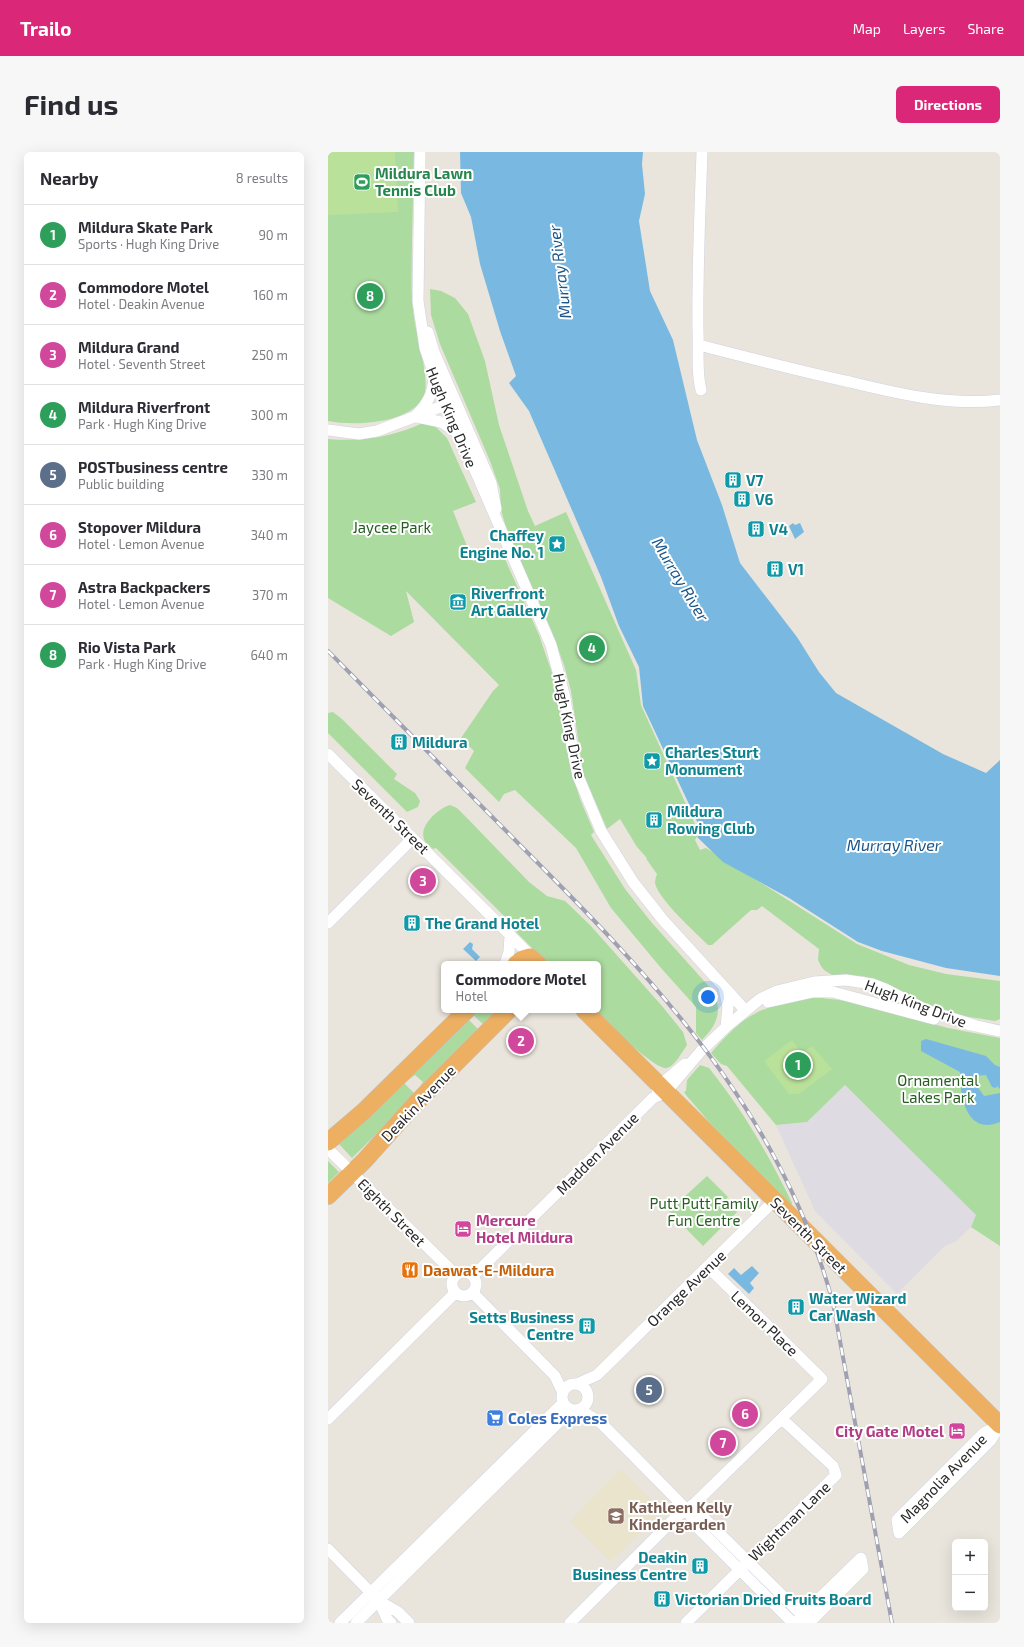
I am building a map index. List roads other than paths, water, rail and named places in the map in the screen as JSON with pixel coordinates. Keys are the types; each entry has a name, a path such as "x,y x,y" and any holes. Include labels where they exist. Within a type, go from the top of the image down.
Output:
{"highway":[{"path":"520,961 523,959 535,961"},
{"name":"Deakin Avenue","path":"328,1142 364,1111 464,1013"},
{"name":"Deakin Avenue","path":"328,1196 353,1172 416,1103 506,1013"},
{"name":"Seventh Street","path":"587,1013 660,1092 774,1201 1000,1425"}],"street":[{"name":"Hugh King Drive","path":"420,152 418,301 425,348 434,377 451,403 491,482 500,529"},
{"path":"701,390 698,375 699,345 697,283 702,152"},
{"name":"Hugh King Drive","path":"418,301 451,403 459,434 550,645 565,698 578,776 601,830 633,882 663,920 745,1010"},
{"path":"699,345 785,368 910,396 980,402 1000,400"},
{"path":"414,417 424,408 430,398 434,377"},
{"path":"328,430 359,434 377,431 451,403"},
{"path":"414,417 441,422 459,434"},
{"name":"Seventh Street","path":"328,754 535,961"},
{"path":"328,914 402,840 410,836"},
{"path":"328,923 407,844 410,836"},
{"path":"506,961 510,952 510,936"},
{"name":"Hugh King Drive","path":"660,1092 745,1010 814,987 846,980 872,984 926,1010 974,1025"},
{"name":"Hugh King Drive","path":"723,986 728,1007 726,1027"},
{"name":"Hugh King Drive","path":"814,987 923,1017 974,1025 1000,1031"},
{"name":"Madden Avenue","path":"473,1276 660,1092"},
{"name":"Eighth Street","path":"328,1148 456,1275"},
{"name":"Orange Avenue","path":"340,1623 375,1597 547,1426 571,1397 597,1375 774,1201"},
{"name":"Lemon Place","path":"708,1267 822,1379 782,1419"},
{"path":"466,1272 473,1276 476,1286 473,1293 462,1297 455,1293 452,1286 456,1275 466,1272"},
{"path":"328,1419 455,1293"},
{"path":"473,1293 555,1376 571,1397 601,1423 687,1510 696,1526 738,1570 803,1622"},
{"name":"Orange Avenue","path":"571,1397 588,1398 597,1375"},
{"path":"571,1397 584,1388 601,1423"},
{"path":"570,1623 673,1520 687,1510 782,1419"},
{"name":"Wightman Lane","path":"686,1623 836,1474 833,1466 782,1419"},
{"name":"Magnolia Avenue","path":"937,1487 984,1433 1000,1425"},
{"path":"687,1510 704,1518 748,1561 803,1622"},
{"path":"580,1623 679,1525 687,1510"},
{"path":"328,1550 375,1597 398,1612 410,1623"},
{"path":"803,1622 849,1576"},
{"path":"375,1597 386,1618 391,1623"},
{"name":"Orange Avenue","path":"356,1623 375,1597"}],"water":[{"name":"Murray River","path":"460,152 643,152 642,164 645,194 639,221 650,291 673,340 697,440 722,505 740,563 797,637 819,672 836,693 943,754 986,773 1000,760 1000,976 946,968 882,951 858,942 789,898 723,862 697,837 702,832 643,706 639,667 619,626 601,577 529,411 509,383 516,376 500,331 480,264 471,217 461,193"},
{"path":"793,523 795,525 800,523 804,532 795,539 789,526"},
{"path":"470,942 473,944 472,949 480,957 476,961 463,949"},
{"path":"926,1039 986,1056 995,1065 1000,1067 1000,1089 997,1086 996,1088 992,1087 986,1075 975,1076 972,1079 984,1096 1000,1093 1000,1122 989,1125 979,1123 972,1119 967,1111 961,1092 960,1072 921,1051 921,1041"},
{"path":"752,1266 759,1273 750,1283 754,1288 749,1294 728,1274 734,1268 741,1275"}],"railway":[{"path":"328,651 568,893 663,997 707,1052 746,1109 781,1169 810,1234 833,1303 892,1623"}],"place":[{"name":"Mildura Lawn Tennis Club","path":"362,182"},
{"name":"Rio Vista Park","path":"370,296"},
{"name":"V7","path":"733,480"},
{"name":"V6","path":"742,499"},
{"name":"V4","path":"756,529"},
{"name":"Chaffey Engine No. 1","path":"557,544"},
{"name":"V1","path":"775,569"},
{"name":"Riverfront Art Gallery","path":"458,602"},
{"name":"Mildura Riverfront","path":"592,648"},
{"name":"Mildura","path":"399,742"},
{"name":"Charles Sturt Monument","path":"652,761"},
{"name":"Mildura Rowing Club","path":"654,820"},
{"name":"Mildura Grand","path":"423,881"},
{"name":"The Grand Hotel","path":"412,923"},
{"name":"Commodore Motel","path":"521,1041"},
{"name":"Mildura Skate Park","path":"798,1065"},
{"name":"Mercure Hotel Mildura","path":"463,1229"},
{"name":"Daawat-E-Mildura","path":"410,1270"},
{"name":"Water Wizard Car Wash","path":"796,1307"},
{"name":"Setts Business Centre","path":"587,1326"},
{"name":"POSTbusiness centre","path":"649,1390"},
{"name":"Stopover Mildura","path":"745,1414"},
{"name":"Coles Express","path":"495,1418"},
{"name":"City Gate Motel","path":"957,1431"},
{"name":"Astra Backpackers","path":"723,1443"},
{"name":"Kathleen Kelly Kindergarden","path":"616,1516"},
{"name":"Deakin Business Centre","path":"700,1566"},
{"name":"Victorian Dried Fruits Board","path":"662,1599"}],"park label":[{"name":"Jaycee Park","path":"392,527"},
{"name":"Ornamental Lakes Park","path":"938,1088"},
{"name":"Putt Putt Family Fun Centre","path":"704,1212"}]}
